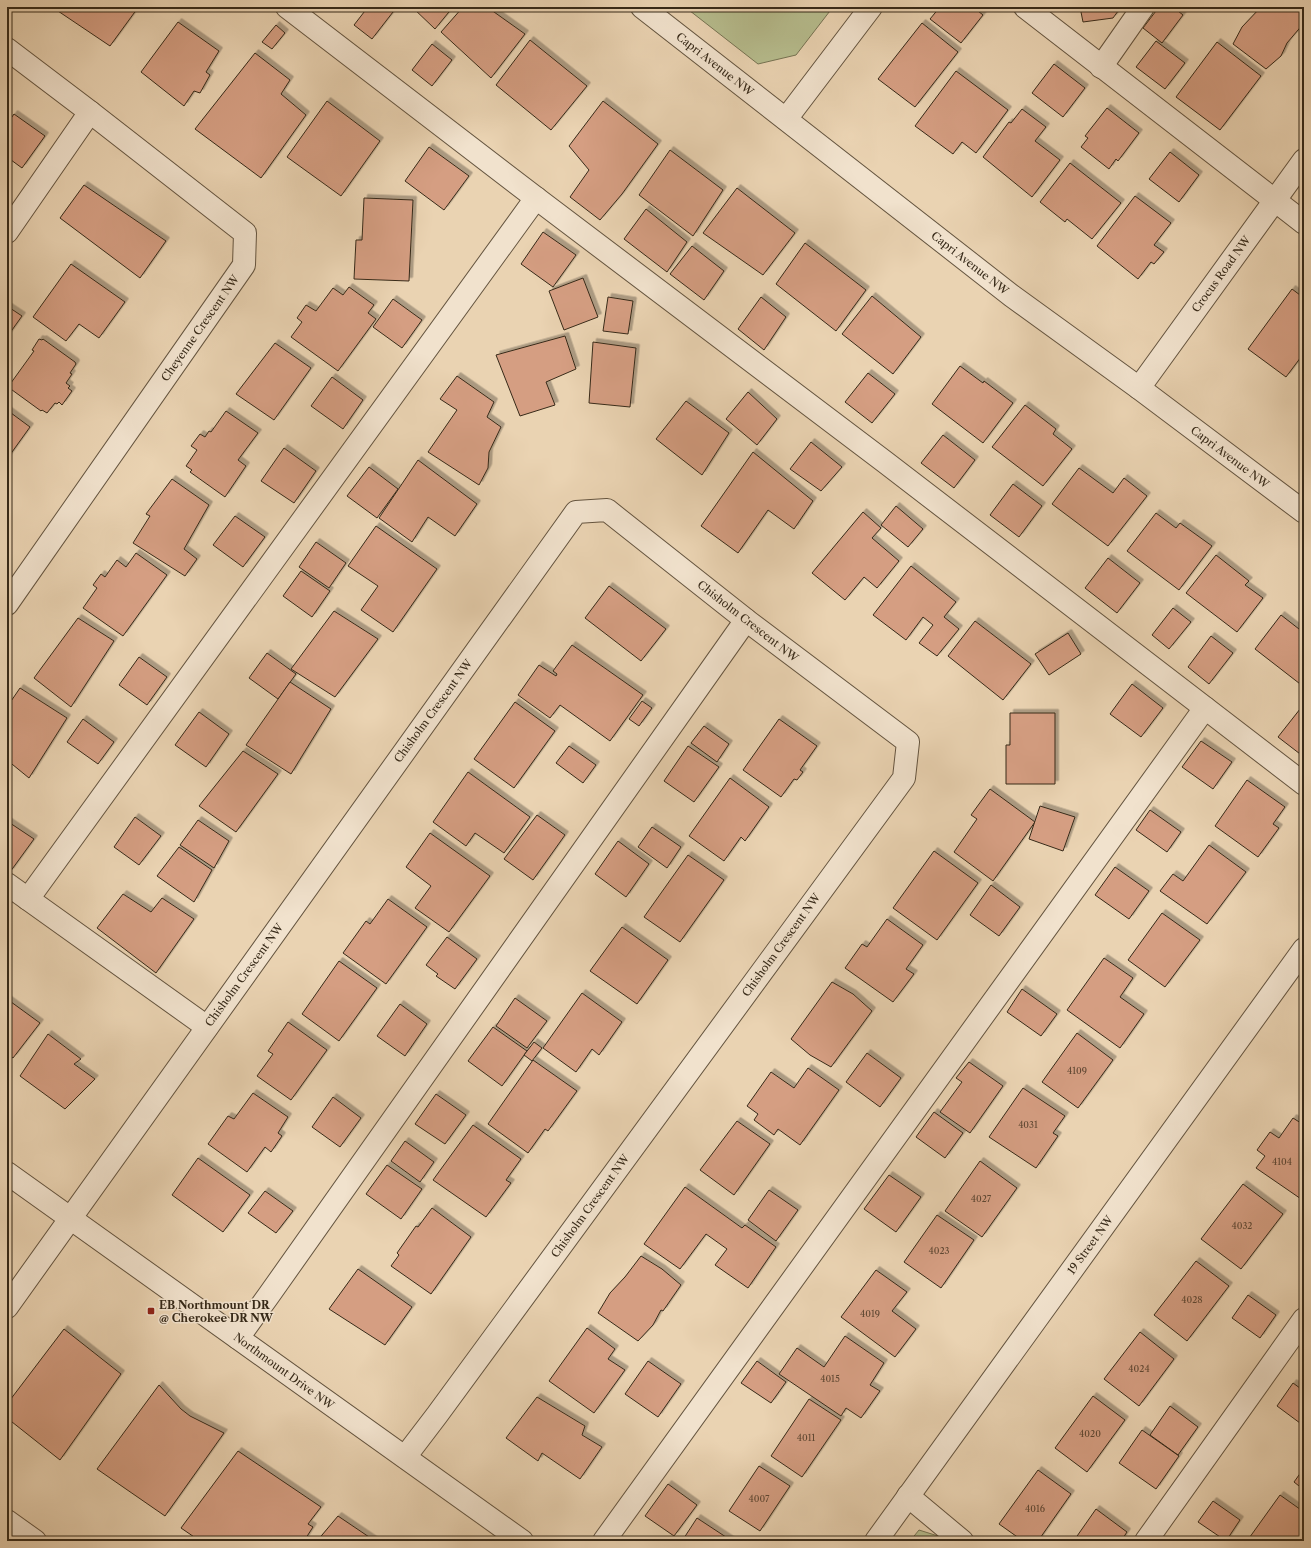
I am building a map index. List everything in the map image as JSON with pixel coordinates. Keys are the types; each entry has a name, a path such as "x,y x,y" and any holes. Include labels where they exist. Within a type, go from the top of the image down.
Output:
{"street":[{"path":"287,7 536,198 885,462 1304,784"},
{"name":"Capri Avenue NW","path":"642,7 1012,296 1139,388 1304,512"},
{"path":"786,119 871,7"},
{"path":"1024,7 1304,223"},
{"path":"1101,67 1143,7"},
{"name":"Cheyenne Crescent NW","path":"7,49 244,233 244,265 7,604"},
{"path":"7,232 90,112"},
{"name":"Crocus Road NW","path":"1139,388 1304,160"},
{"path":"28,899 536,198"},
{"name":"Chisholm Crescent NW","path":"7,1307 576,512 607,510 746,620 908,742 904,778 405,1457"},
{"path":"238,1338 746,620"},
{"path":"604,1541 1205,708"},
{"path":"7,884 207,1027"},
{"name":"19 Street NW","path":"876,1541 1304,949"},
{"name":"Northmount Drive NW","path":"7,1173 522,1541"},
{"path":"1146,1541 1304,1319"},
{"path":"908,1496 962,1541"},
{"path":"7,1521 35,1541"}],"green space":[{"path":"685,7 833,7 796,55 758,64"},
{"path":"919,1530 938,1536 935,1541 910,1541"}],"building":[{"path":"52,7 134,7 137,9 110,46"},
{"path":"368,7 387,7 393,12 372,39 354,25"},
{"path":"412,7 453,7 435,29"},
{"path":"463,7 487,7 525,34 491,78 441,32"},
{"path":"940,7 973,7 983,15 961,43 930,19"},
{"path":"1080,7 1121,7 1113,18 1083,22"},
{"path":"1159,7 1173,7 1183,15 1162,43 1143,28"},
{"path":"1261,7 1297,7 1304,15 1304,23 1287,43 1281,56 1266,69 1233,44 1242,27"},
{"path":"178,22 219,51 206,72 210,75 200,93 194,91 184,106 141,72"},
{"path":"922,23 958,52 915,107 878,79"},
{"path":"276,25 285,33 272,49 262,42"},
{"path":"530,40 587,86 551,130 496,85"},
{"path":"1156,41 1185,63 1165,89 1136,67"},
{"path":"1217,42 1261,76 1220,130 1176,97"},
{"path":"432,44 452,60 432,86 412,70"},
{"path":"255,53 290,80 281,94 306,115 261,178 195,129"},
{"path":"1054,64 1085,88 1063,117 1032,93"},
{"path":"956,71 1008,110 976,153 962,142 953,154 915,126"},
{"path":"327,101 380,141 341,196 287,157"},
{"path":"603,101 658,144 622,194 600,220 570,197 589,170 569,146"},
{"path":"1107,108 1139,133 1118,161 1116,159 1109,169 1081,147 1088,138 1085,136"},
{"path":"1022,109 1046,127 1035,141 1060,160 1032,197 983,157 1009,122 1011,123"},
{"path":"14,114 45,136 22,168 7,157 7,124"},
{"path":"429,147 469,176 444,210 405,181"},
{"path":"670,150 723,190 693,236 639,195"},
{"path":"1170,152 1199,175 1179,202 1149,179"},
{"path":"1070,163 1121,203 1092,239 1067,219 1065,222 1040,202"},
{"path":"84,185 166,241 140,278 60,218"},
{"path":"737,188 795,233 763,275 703,233"},
{"path":"1135,196 1171,223 1154,245 1164,252 1154,264 1151,262 1138,279 1097,246"},
{"path":"364,198 413,200 409,281 354,279 356,240 362,240"},
{"path":"646,209 687,242 667,272 624,239"},
{"path":"543,232 576,255 553,287 521,264"},
{"path":"805,243 866,290 836,331 776,284"},
{"path":"692,246 724,271 704,300 670,274"},
{"path":"71,264 125,302 99,338 79,324 66,341 33,317"},
{"path":"583,278 598,317 564,330 549,291"},
{"path":"349,287 374,305 368,313 376,319 338,371 291,337 302,322 297,318 306,305 316,311 333,288 343,295"},
{"path":"1292,289 1304,298 1304,353 1286,377 1248,349"},
{"path":"872,296 921,337 893,374 842,334"},
{"path":"608,297 633,301 628,334 603,331"},
{"path":"761,297 786,317 764,350 738,329"},
{"path":"393,299 422,320 402,348 373,327"},
{"path":"7,306 22,316 7,337"},
{"path":"565,336 576,369 546,382 555,405 520,416 496,355"},
{"path":"39,339 43,339 76,364 66,383 70,386 68,388 72,391 62,405 59,402 57,404 55,403 47,413 42,410 41,411 8,387 34,351 32,350"},
{"path":"593,342 636,348 630,407 589,403"},
{"path":"275,343 311,368 274,420 236,394"},
{"path":"960,366 983,383 984,381 1013,403 983,443 932,404"},
{"path":"868,373 895,394 872,423 845,402"},
{"path":"457,376 494,402 487,417 501,427 489,452 488,468 479,485 428,452 457,410 440,399"},
{"path":"332,377 363,400 343,429 311,406"},
{"path":"748,392 777,419 757,445 726,419"},
{"path":"686,401 729,433 702,475 656,439"},
{"path":"1025,405 1056,429 1053,434 1072,449 1043,486 992,447"},
{"path":"7,410 30,427 7,459"},
{"path":"226,411 258,433 238,460 246,466 225,497 190,472 192,470 186,466 197,450 191,446 200,434 205,437 209,431 211,432"},
{"path":"943,435 975,460 954,488 921,463"},
{"path":"811,442 842,467 821,491 790,469"},
{"path":"284,448 316,471 294,503 261,481"},
{"path":"753,452 813,501 794,529 768,510 738,553 701,526"},
{"path":"418,460 477,504 455,536 428,517 412,542 379,518"},
{"path":"369,467 398,489 377,518 347,496"},
{"path":"1079,468 1113,493 1124,478 1147,496 1108,546 1052,504"},
{"path":"172,479 209,505 184,549 197,559 185,576 133,543 150,516 146,514"},
{"path":"1013,484 1042,506 1019,537 990,515"},
{"path":"896,506 923,529 908,547 881,525"},
{"path":"863,512 881,528 872,538 899,561 877,588 864,577 845,600 812,573"},
{"path":"1156,513 1176,528 1180,523 1212,546 1179,590 1127,551"},
{"path":"235,516 265,537 243,567 213,545"},
{"path":"376,526 437,569 393,632 361,610 378,586 348,566"},
{"path":"316,542 346,563 329,588 299,567"},
{"path":"136,553 167,575 123,636 83,608 97,588 93,585 101,574 105,577 117,560 126,567"},
{"path":"1216,555 1249,581 1245,585 1263,598 1237,632 1186,593"},
{"path":"1108,558 1140,583 1117,613 1085,588"},
{"path":"911,566 956,602 944,617 959,629 937,656 919,643 933,625 923,617 906,640 873,615"},
{"path":"301,571 330,591 312,617 283,596"},
{"path":"609,586 666,629 641,661 585,618"},
{"path":"1173,608 1191,622 1169,649 1152,635"},
{"path":"334,611 378,639 335,697 291,669"},
{"path":"1281,615 1299,629 1301,625 1304,627 1304,687 1255,649"},
{"path":"78,618 114,641 71,707 34,678"},
{"path":"975,621 1031,664 1003,700 948,656"},
{"path":"1068,633 1081,654 1049,675 1035,654"},
{"path":"1211,636 1233,653 1209,684 1188,667"},
{"path":"572,645 643,695 610,741 560,705 550,718 518,695 539,665 556,676 557,674 553,671"},
{"path":"267,653 296,674 278,699 249,678"},
{"path":"139,657 167,677 147,705 119,685"},
{"path":"290,682 331,709 291,774 246,745"},
{"path":"1132,684 1163,708 1141,737 1110,714"},
{"path":"20,688 67,718 29,778 7,760 7,707"},
{"path":"642,701 652,708 639,726 629,719"},
{"path":"515,702 555,731 514,788 474,759"},
{"path":"1304,704 1304,757 1278,737"},
{"path":"199,712 229,734 206,767 175,745"},
{"path":"1010,713 1055,713 1055,784 1006,784 1006,745 1010,745"},
{"path":"83,719 114,742 98,764 67,742"},
{"path":"779,719 817,746 800,770 803,772 797,780 794,779 781,797 743,770"},
{"path":"704,726 729,744 717,762 691,743"},
{"path":"1201,741 1232,762 1213,789 1182,767"},
{"path":"569,746 596,765 583,783 556,763"},
{"path":"688,746 719,767 694,802 664,781"},
{"path":"243,751 278,774 236,832 199,806"},
{"path":"468,772 530,817 504,853 475,833 466,846 433,822"},
{"path":"730,778 769,807 745,841 741,837 724,861 689,836"},
{"path":"1247,780 1285,807 1273,824 1279,828 1258,857 1215,826"},
{"path":"990,789 1035,822 993,881 954,852 977,819 971,815"},
{"path":"1040,806 1075,817 1063,851 1029,839"},
{"path":"1150,810 1181,832 1167,852 1136,830"},
{"path":"537,815 565,835 533,880 504,859"},
{"path":"135,817 161,836 139,865 114,847"},
{"path":"198,820 229,841 214,868 180,845"},
{"path":"7,821 34,839 10,872 7,870"},
{"path":"652,827 681,847 667,868 638,847"},
{"path":"430,833 490,876 449,932 415,908 431,886 406,867"},
{"path":"618,841 649,864 626,897 595,874"},
{"path":"1209,845 1246,872 1207,924 1160,891 1173,874 1183,881"},
{"path":"179,847 212,870 194,902 157,876"},
{"path":"934,851 978,883 937,940 893,908"},
{"path":"688,855 724,880 680,942 644,917"},
{"path":"1115,867 1149,891 1129,919 1095,895"},
{"path":"991,885 1020,907 999,936 970,915"},
{"path":"123,894 151,912 162,898 194,919 156,973 97,928"},
{"path":"388,899 427,927 386,984 343,953 366,921 370,924"},
{"path":"1162,913 1200,940 1165,987 1128,960"},
{"path":"887,919 923,945 906,969 914,974 893,1002 845,968 862,944 867,947"},
{"path":"622,927 668,960 637,1004 590,971"},
{"path":"447,937 477,959 455,989 436,976 438,974 426,965"},
{"path":"1104,958 1133,978 1120,997 1144,1014 1120,1048 1067,1010"},
{"path":"339,961 377,988 339,1041 302,1014"},
{"path":"832,982 853,994 872,1011 831,1067 810,1055 791,1039"},
{"path":"1022,989 1057,1014 1041,1036 1007,1012"},
{"path":"582,993 622,1022 599,1055 592,1049 576,1072 543,1048"},
{"path":"515,998 547,1021 527,1048 496,1026"},
{"path":"7,999 40,1023 13,1058 7,1054"},
{"path":"400,1004 427,1024 405,1056 377,1036"},
{"path":"288,1022 327,1050 291,1100 257,1076 273,1054 268,1051"},
{"path":"493,1027 527,1051 502,1086 468,1061"},
{"path":"1077,1033 1113,1060 1078,1108 1042,1082"},
{"path":"48,1034 81,1059 74,1064 95,1079 65,1109 20,1076"},
{"path":"534,1042 542,1048 532,1061 524,1055"},
{"path":"867,1053 901,1078 880,1107 846,1082"},
{"path":"533,1060 577,1091 548,1131 545,1129 528,1153 488,1124"},
{"path":"969,1062 1003,1086 970,1133 940,1112 962,1082 956,1078"},
{"path":"808,1068 839,1090 800,1145 778,1129 774,1135 754,1120 758,1114 747,1106 771,1072 794,1088"},
{"path":"1023,1088 1065,1116 1053,1133 1058,1136 1036,1168 989,1137"},
{"path":"253,1093 288,1117 278,1133 282,1136 271,1152 265,1147 247,1172 208,1144 228,1116 234,1119"},
{"path":"436,1094 466,1115 445,1144 415,1124"},
{"path":"333,1097 361,1118 340,1147 312,1127"},
{"path":"934,1112 963,1133 945,1158 916,1137"},
{"path":"1293,1118 1304,1125 1304,1201 1256,1168 1265,1156 1257,1150 1270,1132 1279,1138"},
{"path":"737,1121 770,1144 734,1195 700,1170"},
{"path":"473,1125 521,1159 506,1180 511,1183 486,1217 433,1180"},
{"path":"405,1141 434,1162 420,1182 391,1161"},
{"path":"198,1158 250,1195 223,1232 172,1195"},
{"path":"980,1161 1017,1188 982,1237 945,1211"},
{"path":"387,1165 422,1189 401,1219 366,1194"},
{"path":"889,1175 921,1197 896,1232 864,1209"},
{"path":"1243,1184 1283,1214 1241,1269 1201,1239"},
{"path":"685,1187 742,1228 745,1225 776,1247 748,1288 715,1265 727,1249 706,1234 680,1269 644,1244"},
{"path":"769,1190 798,1210 776,1241 748,1220"},
{"path":"265,1191 293,1211 276,1233 248,1213"},
{"path":"432,1208 471,1237 431,1294 391,1266 399,1255 397,1253 416,1226 418,1227"},
{"path":"937,1215 974,1240 941,1288 904,1262"},
{"path":"641,1256 662,1269 681,1285 663,1311 661,1310 653,1325 638,1341 598,1313 610,1293 625,1277"},
{"path":"1196,1261 1229,1286 1187,1341 1154,1315"},
{"path":"358,1269 412,1307 385,1345 329,1309"},
{"path":"876,1270 907,1292 892,1311 916,1329 895,1357 841,1317"},
{"path":"1248,1295 1276,1315 1260,1338 1232,1318"},
{"path":"587,1328 615,1349 608,1359 625,1370 594,1413 549,1381"},
{"path":"64,1329 121,1374 60,1460 7,1418 7,1404"},
{"path":"1140,1332 1174,1359 1139,1406 1104,1379"},
{"path":"845,1336 884,1363 870,1385 880,1391 861,1418 846,1408 841,1416 779,1374 797,1348 824,1367"},
{"path":"648,1361 681,1384 658,1417 625,1394"},
{"path":"757,1361 786,1382 771,1403 741,1383"},
{"path":"1293,1383 1304,1391 1304,1426 1277,1406"},
{"path":"159,1385 181,1409 190,1416 224,1433 165,1516 97,1469"},
{"path":"1093,1396 1125,1420 1087,1472 1055,1448"},
{"path":"537,1397 585,1426 582,1435 602,1447 580,1479 542,1453 538,1461 506,1438"},
{"path":"809,1399 841,1420 802,1477 771,1456"},
{"path":"1170,1406 1198,1427 1178,1455 1150,1435"},
{"path":"1142,1430 1179,1456 1156,1489 1119,1463"},
{"path":"238,1451 321,1507 308,1524 313,1527 304,1541 200,1541 181,1528"},
{"path":"759,1466 790,1486 760,1531 729,1511"},
{"path":"1304,1468 1304,1490 1294,1482"},
{"path":"1038,1470 1071,1494 1038,1541 1023,1541 999,1524"},
{"path":"668,1484 697,1505 674,1536 645,1516"},
{"path":"1280,1495 1304,1512 1304,1541 1247,1541"},
{"path":"1213,1501 1240,1520 1226,1541 1198,1522"},
{"path":"1096,1509 1127,1532 1121,1541 1078,1541 1075,1539"},
{"path":"338,1516 375,1541 317,1541"},
{"path":"697,1518 732,1541 682,1541"}],"place":[{"name":"EB Northmount DR @ Cherokee DR NW","path":"151,1311"}]}
